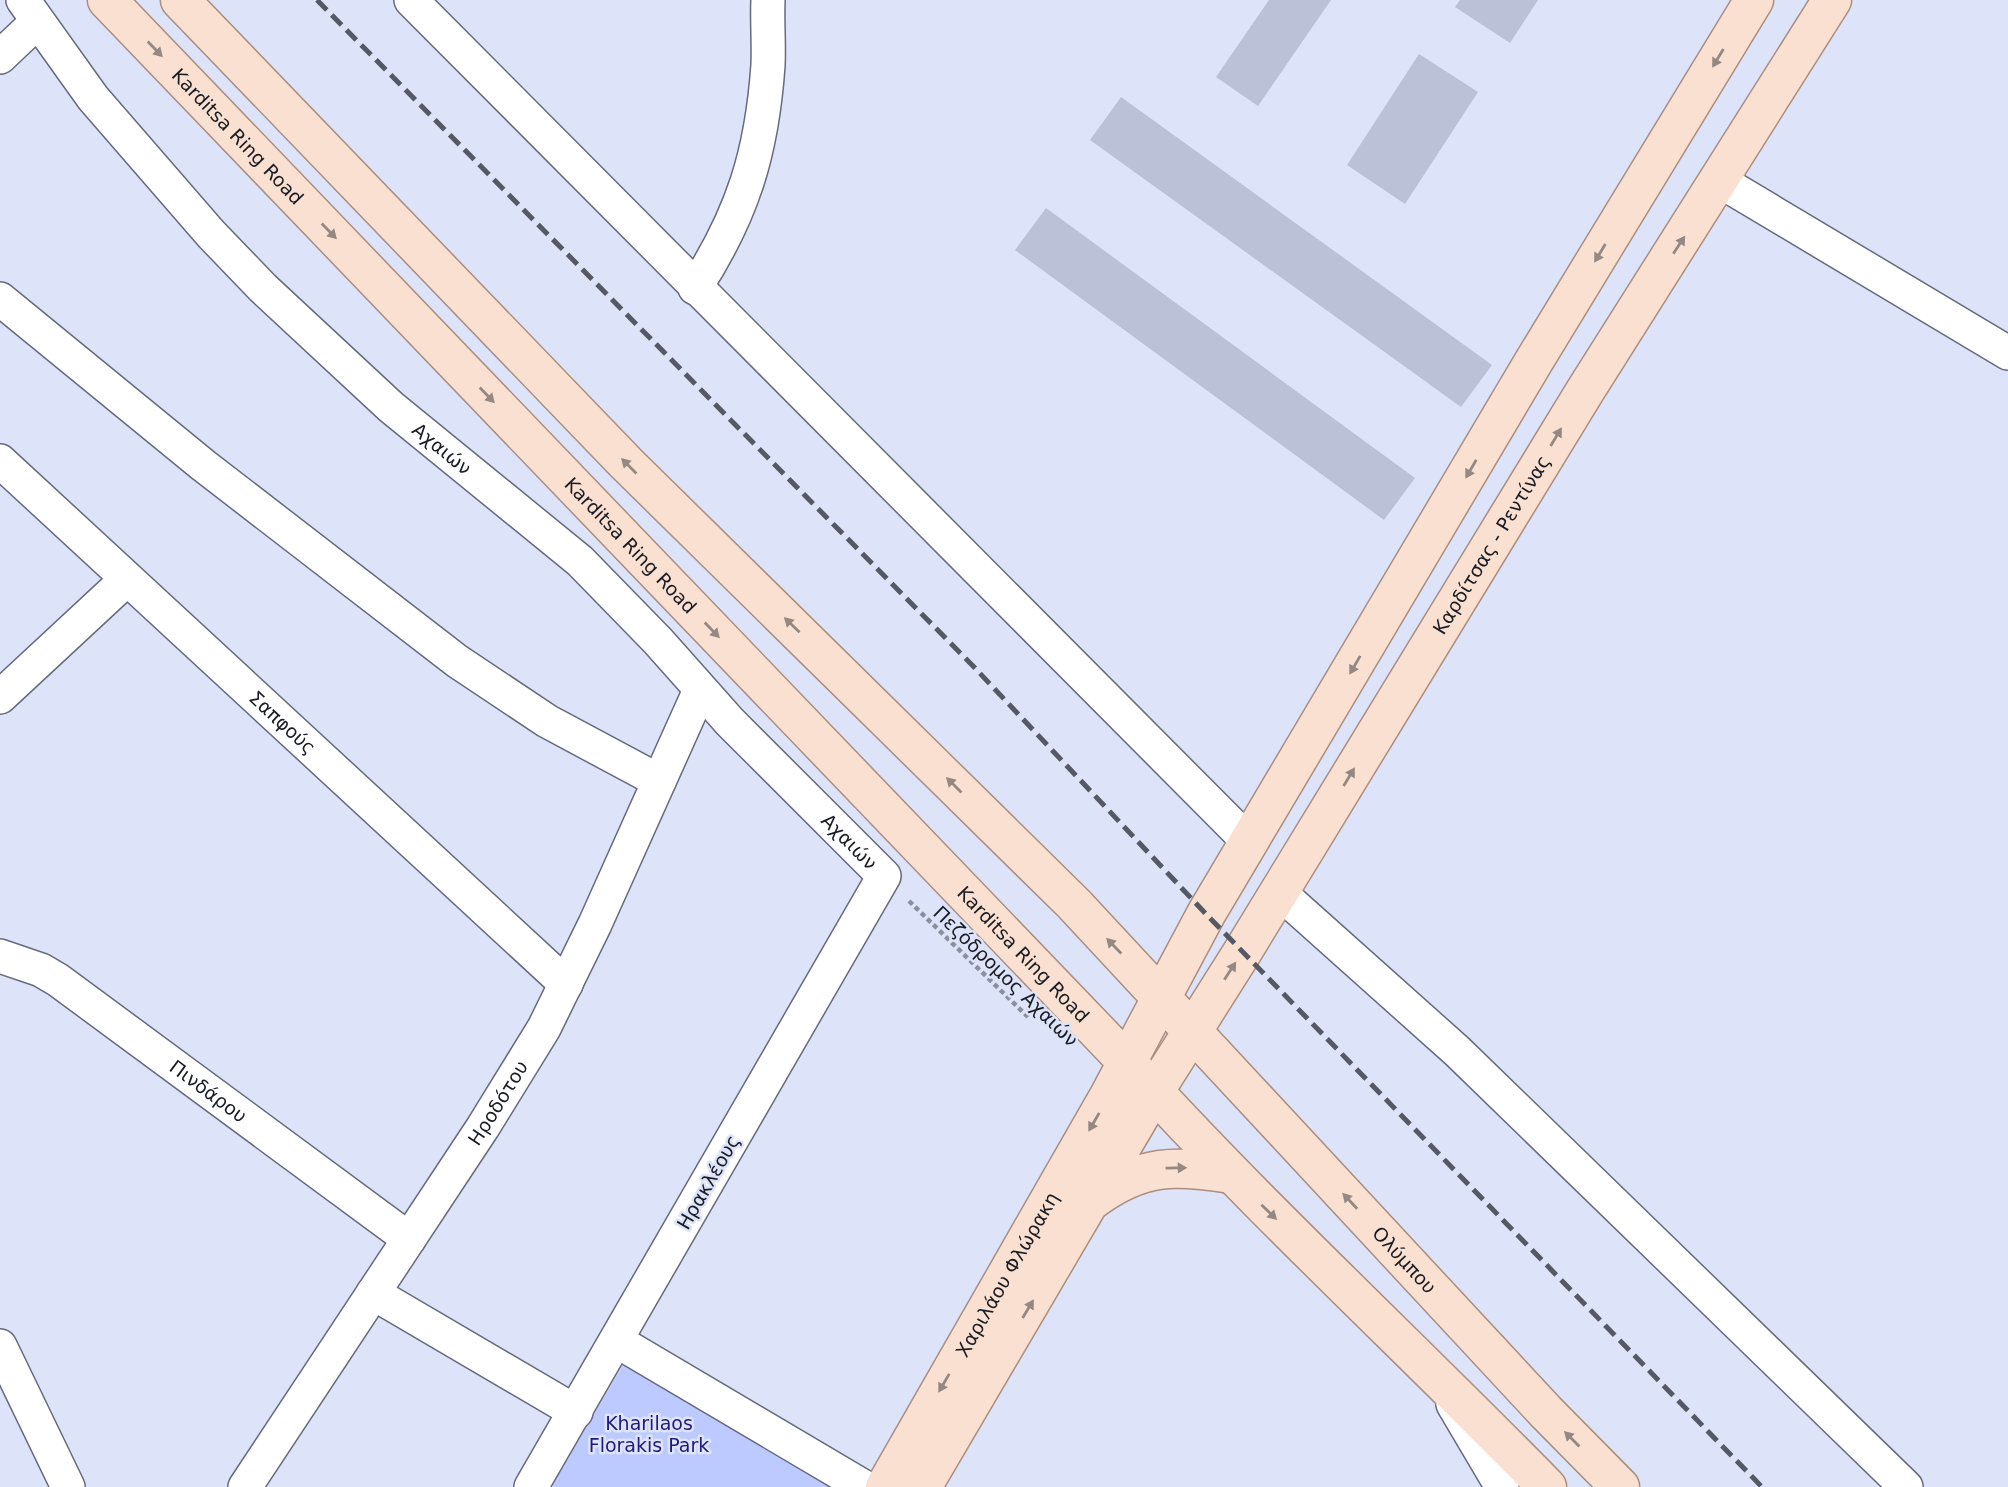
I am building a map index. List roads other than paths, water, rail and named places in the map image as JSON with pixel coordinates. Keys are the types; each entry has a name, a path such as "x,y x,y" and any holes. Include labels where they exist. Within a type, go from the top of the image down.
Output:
{"main road":[{"name":"Karditsa Ring Road","path":"107,0 1154,1092"},
{"path":"180,0 626,463 1065,894 1192,1028"},
{"path":"1128,1062 1162,995 1249,842 1534,361 1754,0"},
{"name":"Καρδίτσας - Ρεντίνας","path":"1154,1092 1585,391 1832,0"},
{"path":"1534,361 1585,391"},
{"name":"Ολύμπου","path":"1192,1028 1536,1402 1620,1487"},
{"name":"Χαριλάου Φλώρακη","path":"885,1487 1128,1062"},
{"path":"1154,1092 1231,1174 1437,1374 1547,1487"},
{"name":"Χαριλάου Φλώρακη","path":"922,1487 1154,1092"},
{"path":"1092,1201 1120,1180 1157,1168 1188,1167 1231,1174"}],"street":[{"path":"411,0 1249,842"},
{"path":"695,288 724,243 754,166 767,75 768,0"},
{"path":"0,57 30,11"},
{"name":"Αχαιών","path":"30,11 93,98 211,234 263,288 390,407 580,561 658,641 700,690 884,876"},
{"path":"1720,181 2008,353"},
{"path":"0,299 203,465 457,661 547,721 659,781"},
{"name":"Σαπφούς","path":"0,461 566,984"},
{"path":"0,697 127,579"},
{"name":"Ηροδότου","path":"245,1487 510,1085 566,984 700,690"},
{"name":"Ηρακλέους","path":"535,1485 884,876"},
{"path":"1279,892 1457,1051 1906,1487"},
{"name":"Πινδάρου","path":"0,956 19,961 58,980 409,1239"},
{"path":"373,1293 576,1412"},
{"path":"618,1341 864,1487"},
{"path":"1,1353 68,1487"},
{"path":"1437,1374 1502,1487"}],"railway":[{"path":"317,0 974,667 1206,914 1762,1487"}],"park label":[{"name":"Kharilaos Florakis Park","path":"649,1434"}]}
